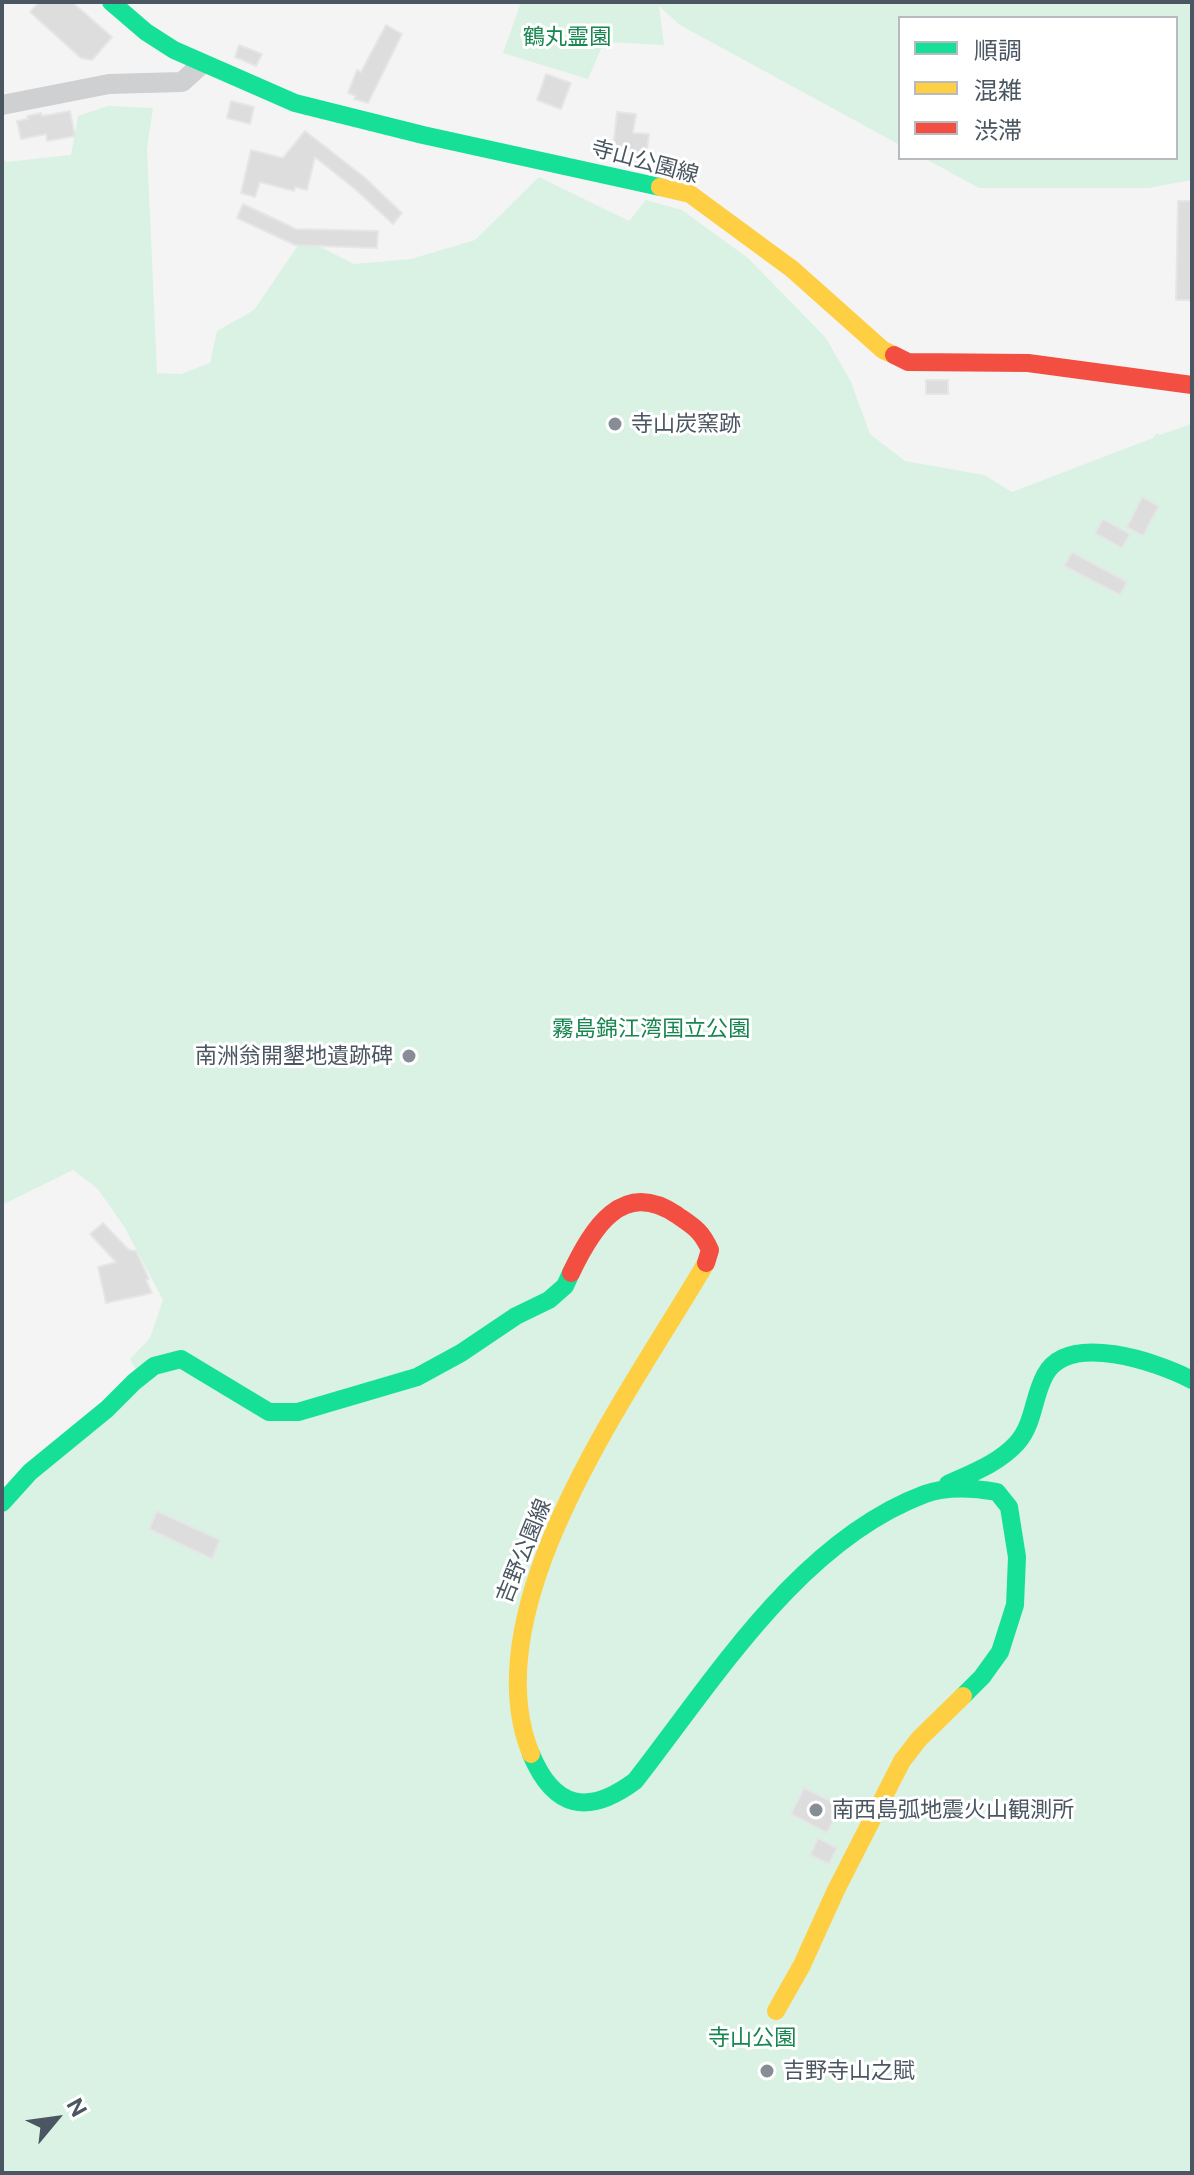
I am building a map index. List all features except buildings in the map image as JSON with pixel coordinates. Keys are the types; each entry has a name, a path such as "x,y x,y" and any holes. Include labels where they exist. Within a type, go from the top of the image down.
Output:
{"main road":[{"name":"寺山公園線","path":"111,2 146,32 202,64 295,103 423,135 690,194 792,269 883,350 908,362 1028,363 1192,385"},
{"name":"吉野公園線","path":"2,1503 30,1472 154,1366 181,1359 269,1412 298,1412 417,1377 461,1353 516,1316 549,1300 565,1286 588,1238 610,1213 638,1201 651,1201 670,1210 701,1231 710,1250 709,1258 589,1462 558,1525 522,1622 515,1694 525,1741 551,1789 569,1802 587,1805 619,1793 635,1781 755,1626 838,1544 876,1518 927,1493 976,1489 997,1492 1009,1507 1017,1557 1015,1605 1000,1652 982,1677 919,1739 902,1761 802,1965 776,2011"},
{"path":"927,1493 984,1467 1016,1444 1035,1413 1046,1373 1062,1358 1077,1351 1103,1351 1162,1366 1192,1380"}],"street":[{"path":"2,105 109,84 182,82 202,64"}],"green space":[{"name":"鶴丸霊園","path":"521,2 1192,2 1192,180 1148,188 979,188 928,160 1178,160 1178,16 898,16 898,144 680,25 659,6 664,45 604,42 588,79 503,53"},
{"name":"霧島錦江湾国立公園","path":"108,106 153,108 147,149 157,373 181,374 210,363 217,331 254,310 303,238 354,264 411,259 475,240 539,177 629,221 646,200 682,210 748,258 826,338 851,382 870,434 905,461 984,475 1012,492 1153,438 1157,433 1160,435 1191,424 1192,419 1192,2173 2,2173 2,1507 136,1371 130,1359 150,1338 163,1300 125,1228 98,1189 73,1170 2,1205 2,157 6,162 71,155 78,116"}],"traffic: fast":[{"path":"111,2 146,32 174,50 295,103 423,135 660,187"},
{"path":"2,1503 30,1472 154,1366 181,1359 269,1412 298,1412 417,1377 461,1353 516,1316 549,1300 565,1286 571,1273"},
{"path":"948,1484 994,1462 1017,1443 1027,1427 1045,1375 1057,1362 1073,1355 1093,1352 1114,1354 1158,1365 1192,1380"},
{"path":"531,1754 550,1786 562,1796 588,1802 618,1792 635,1781 728,1658 799,1579 838,1544 880,1516 925,1494 951,1489 997,1492 1009,1507 1017,1557 1015,1605 1000,1652 963,1696"}],"traffic: slow":[{"path":"660,187 690,194 792,269 883,350 894,355"},
{"path":"531,1754 518,1695 522,1632 541,1566 569,1500 603,1434 706,1263"},
{"path":"776,2011 802,1965 836,1890 902,1761 919,1739 963,1696"}],"traffic: jam":[{"path":"894,355 908,362 1028,363 1192,385"},
{"path":"571,1273 599,1226 625,1205 640,1202 658,1205 696,1230 710,1250 706,1263"}],"place":[{"name":"寺山炭窯跡","path":"615,424"},
{"name":"南洲翁開墾地遺跡碑","path":"409,1056"},
{"name":"南西島弧地震火山観測所","path":"816,1810"},
{"name":"吉野寺山之賦","path":"767,2071"}],"park label":[{"name":"寺山公園","path":"752,2038"}]}
